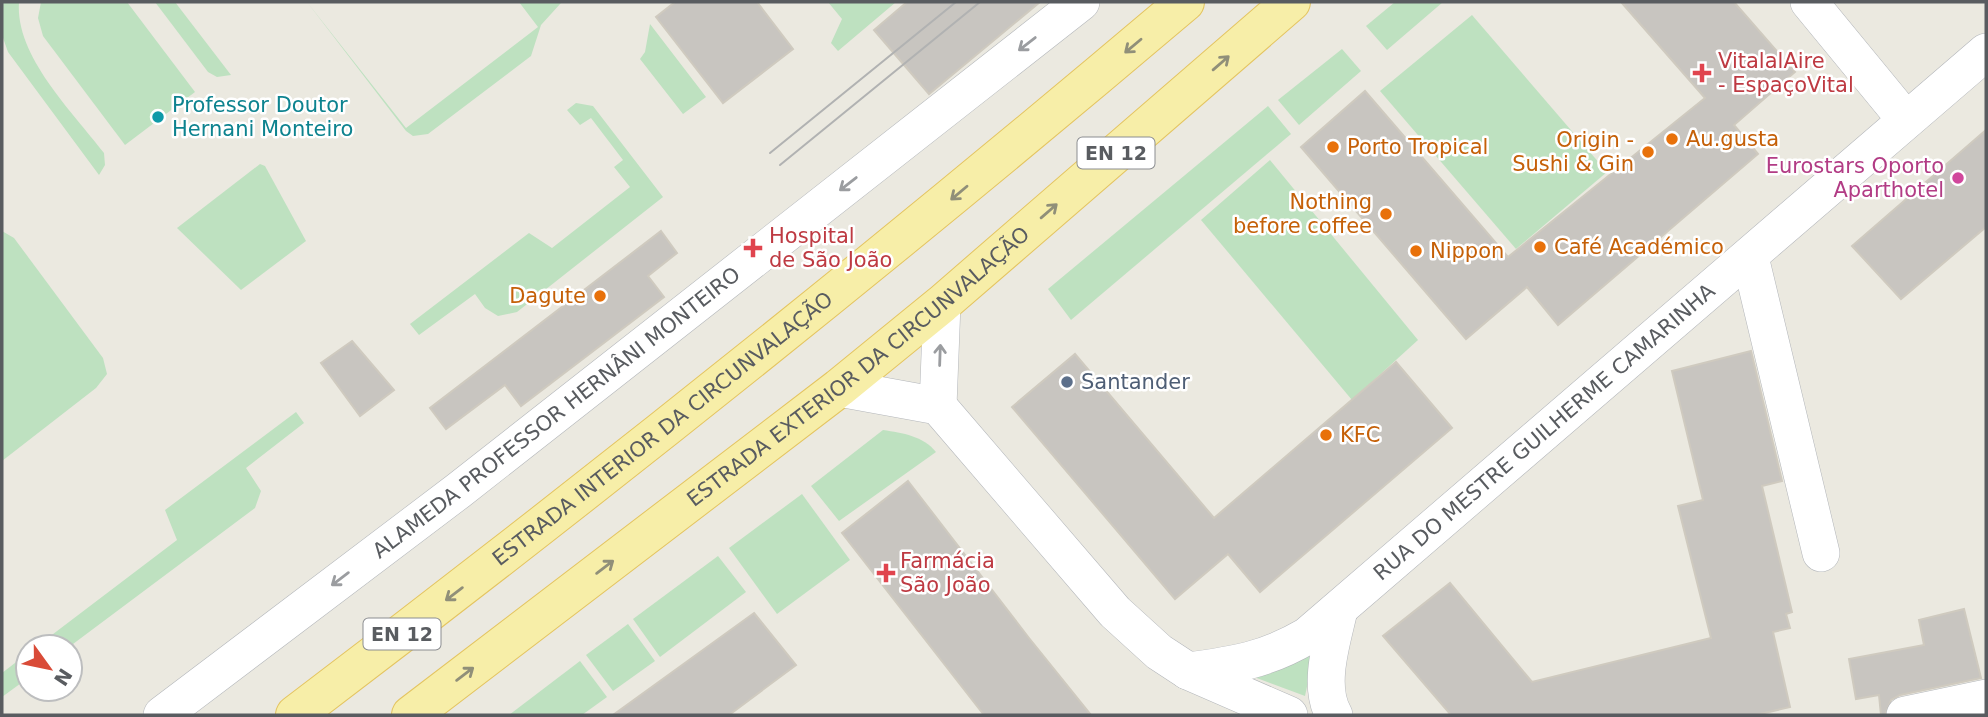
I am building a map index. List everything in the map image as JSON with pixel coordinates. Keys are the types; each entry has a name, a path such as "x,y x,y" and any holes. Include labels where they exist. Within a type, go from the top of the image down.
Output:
{"main road":[{"name":"ESTRADA INTERIOR DA CIRCUNVALAÇÃO","path":"295,715 531,535 953,199 1185,2"},
{"name":"ESTRADA EXTERIOR DA CIRCUNVALAÇÃO","path":"411,715 839,388 942,304 1291,2"}],"street":[{"name":"ALAMEDA PROFESSOR HERNÂNI MONTEIRO","path":"162,715 465,485 1081,2"},
{"path":"1809,2 1906,120"},
{"name":"RUA DO MESTRE GUILHERME CAMARINHA","path":"1188,671 1245,663 1280,652 1307,636 1986,52"},
{"path":"1750,257 1821,553"},
{"path":"938,406 942,304"},
{"path":"839,388 938,406 1115,612 1159,652 1188,671 1289,715"},
{"path":"1334,715 1329,706 1327,680 1339,610"},
{"path":"1905,715 1986,698"}],"green space":[{"path":"2,2 19,2 20,22 36,62 62,101 104,153 105,165 99,175 8,52 2,35"},
{"path":"41,2 127,2 195,92 125,145 43,36 38,18"},
{"path":"155,2 175,2 231,75 217,77 208,72"},
{"path":"307,2 406,128 538,27 519,2 561,3 541,25 531,56 428,134 413,136 406,131"},
{"path":"828,2 896,2 838,51 831,43 842,19"},
{"path":"1395,2 1443,2 1387,50 1366,26"},
{"path":"1472,15 1607,172 1516,249 1380,91"},
{"path":"650,24 706,97 683,114 640,59 645,52"},
{"path":"1342,49 1361,71 1299,125 1278,100"},
{"path":"576,103 593,106 663,197 517,312 498,316 485,308 475,294 419,335 410,324 529,233 552,248 630,187 614,167 623,160 591,118 580,125 567,110"},
{"path":"1268,106 1291,134 1071,320 1048,289"},
{"path":"1270,160 1418,340 1352,400 1201,220"},
{"path":"260,164 265,166 306,241 241,290 177,228"},
{"path":"2,231 14,238 103,358 107,374 96,388 2,461"},
{"path":"296,412 304,423 246,468 261,491 255,508 84,636 84,633 54,633 177,540 165,510"},
{"path":"883,430 919,439 936,452 839,521 811,486"},
{"path":"802,494 850,560 777,614 729,548"},
{"path":"718,556 746,592 660,657 633,619"},
{"path":"628,624 655,661 613,691 586,655"},
{"path":"1311,649 1314,654 1305,696 1254,677"},
{"path":"580,661 607,697 582,715 509,715"},
{"path":"14,664 14,688 2,697 2,673"}],"building":[{"path":"675,2 757,2 793,49 723,103 656,17"},
{"path":"907,2 1040,2 929,94 874,30"},
{"path":"1621,2 1734,2 1795,72 1734,125 1758,154 1558,325 1527,287 1466,339 1301,147 1365,91 1508,257 1705,98"},
{"name":"Eurostars Oporto Aparthotel","path":"1986,130 1986,227 1901,299 1852,246"},
{"path":"661,231 677,253 648,276 664,297 521,406 505,385 446,429 430,408"},
{"path":"352,341 394,390 360,416 321,363"},
{"path":"1751,351 1782,481 1762,486 1792,612 1786,614 1790,628 1773,632 1790,707 1756,715 1451,715 1383,636 1450,583 1532,682 1711,638 1678,506 1703,500 1672,371"},
{"path":"1075,354 1214,518 1396,362 1452,428 1260,592 1228,554 1175,599 1012,407"},
{"path":"908,481 1091,715 984,715 842,533"},
{"path":"1964,609 1981,678 1900,695 1891,700 1885,715 1881,715 1879,695 1856,699 1849,659 1924,645 1919,620"},
{"path":"754,613 796,665 729,715 613,715"}],"tram line":[{"path":"770,153 956,2"},
{"path":"780,165 980,2"}],"place":[{"name":"VitalalAire - EspaçoVital","path":"1702,73"},
{"name":"Professor Doutor Hernani Monteiro","path":"158,117"},
{"name":"Au.gusta","path":"1672,139"},
{"name":"Porto Tropical","path":"1333,147"},
{"name":"Origin - Sushi & Gin","path":"1648,152"},
{"name":"Eurostars Oporto Aparthotel","path":"1958,178"},
{"name":"Nothing before coffee","path":"1386,214"},
{"name":"Café Académico","path":"1540,247"},
{"name":"Hospital de São João","path":"753,248"},
{"name":"Nippon","path":"1416,251"},
{"name":"Dagute","path":"600,296"},
{"name":"Santander","path":"1067,382"},
{"name":"KFC","path":"1326,435"},
{"name":"Farmácia São João","path":"886,573"}]}
